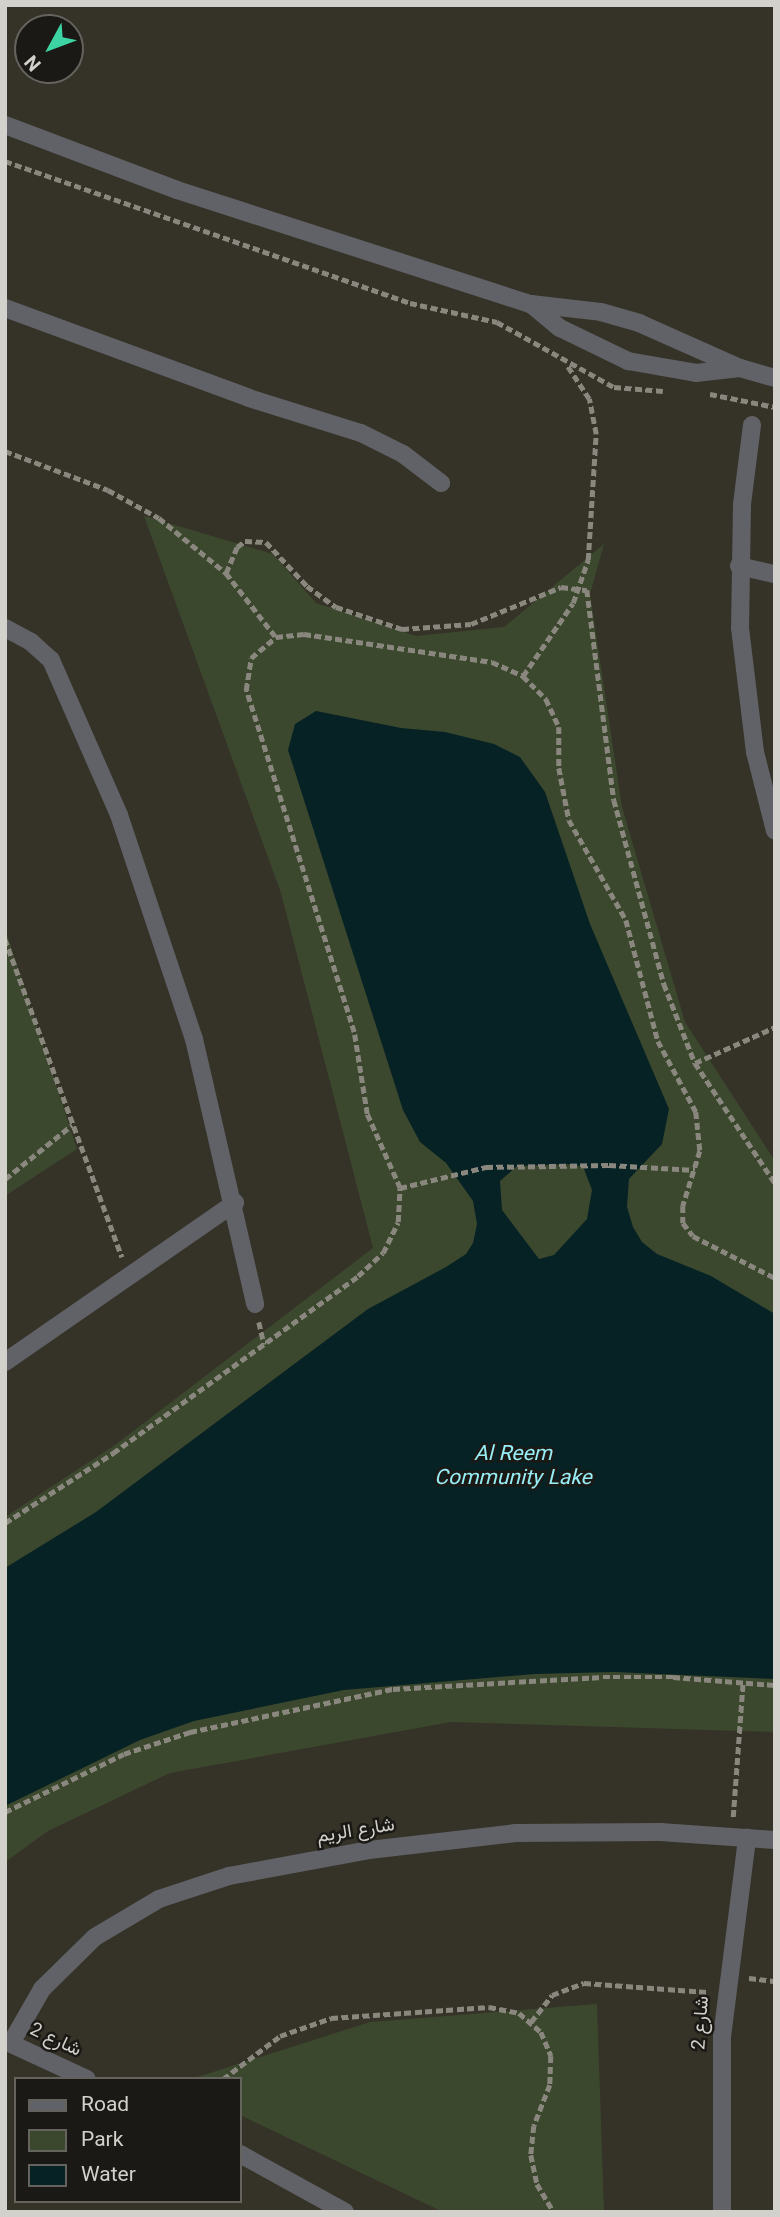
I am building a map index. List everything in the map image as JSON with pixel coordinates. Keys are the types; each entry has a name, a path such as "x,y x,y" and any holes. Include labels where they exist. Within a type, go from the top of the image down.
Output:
{"street":[{"path":"5,125 177,190 531,303 601,312 639,323 740,368 775,378"},
{"path":"531,303 560,328 628,362 696,373 740,368"},
{"path":"5,308 226,390 360,433 403,454 441,483"},
{"path":"752,425 739,566 745,691 775,831"},
{"path":"739,566 775,574"},
{"path":"5,628 32,642 51,660 119,815 194,1040 235,1203 255,1304"},
{"path":"5,1362 235,1203"},
{"name":"شارع الريم","path":"8,2042 42,1989 95,1937 159,1899 194,1886 369,1850 516,1833 587,1830 775,1840"},
{"name":"شارع 2","path":"722,2212 719,2123 725,1993 739,1837"},
{"name":"شارع 2","path":"8,2042 83,2077"},
{"path":"242,2155 345,2212"}],"path":[{"path":"5,161 410,303 497,322 614,387 667,391"},
{"path":"523,676 581,587 588,559 596,434 589,399 563,360"},
{"path":"706,394 775,407"},
{"path":"5,452 134,503 183,534 226,573 276,636"},
{"path":"226,573 237,547 246,541 266,542 307,586 336,607 402,629 437,630 471,624 561,587 581,587 587,590 614,800 627,860 664,984 695,1063 775,1182"},
{"path":"5,1523 113,1453 372,1265 395,1230 400,1188 367,1114 354,1032 246,690 251,658 276,636 304,634 476,659 523,676 546,699 556,719 569,820 626,920 658,1041 696,1112 700,1151 681,1214 686,1230 775,1278"},
{"path":"5,939 129,1276"},
{"path":"695,1063 775,1027"},
{"path":"6,1177 72,1125"},
{"path":"400,1188 486,1167 609,1165 695,1170"},
{"path":"5,1812 124,1754 190,1732 393,1689 603,1677 775,1685"},
{"path":"739,1837 743,1682"},
{"path":"531,2022 552,1995 584,1983 739,1995 741,1977 775,1981"},
{"path":"226,2077 280,2036 331,2018 489,2007 511,2011 531,2022 547,2043 552,2070 534,2126 531,2155 537,2184 554,2212"}],"green space":[{"name":"Al Reem Community Lake","path":"144,516 273,554 316,603 416,636 504,627 604,544 590,594 622,807 685,1022 775,1161 775,1732 451,1722 170,1773 48,1831 5,1862 5,1517 115,1445 373,1248 281,893"},
{"path":"5,928 77,1149 5,1196"},
{"path":"597,2004 604,2212 443,2212 242,2116 242,2077 197,2077 370,2022"}],"water":[{"name":"Al Reem Community Lake","path":"316,711 401,728 445,732 494,744 520,757 545,792 590,924 669,1109 662,1144 629,1179 627,1207 633,1227 642,1242 657,1254 711,1276 775,1314 775,1679 614,1672 535,1674 344,1690 194,1721 140,1740 5,1806 5,1568 96,1512 368,1309 446,1267 466,1254 473,1243 477,1224 473,1201 446,1163 420,1142 403,1110 288,750 295,724","holes":["575,1164 584,1169 592,1190 587,1219 554,1255 539,1259 502,1210 500,1181 517,1166"]}]}
